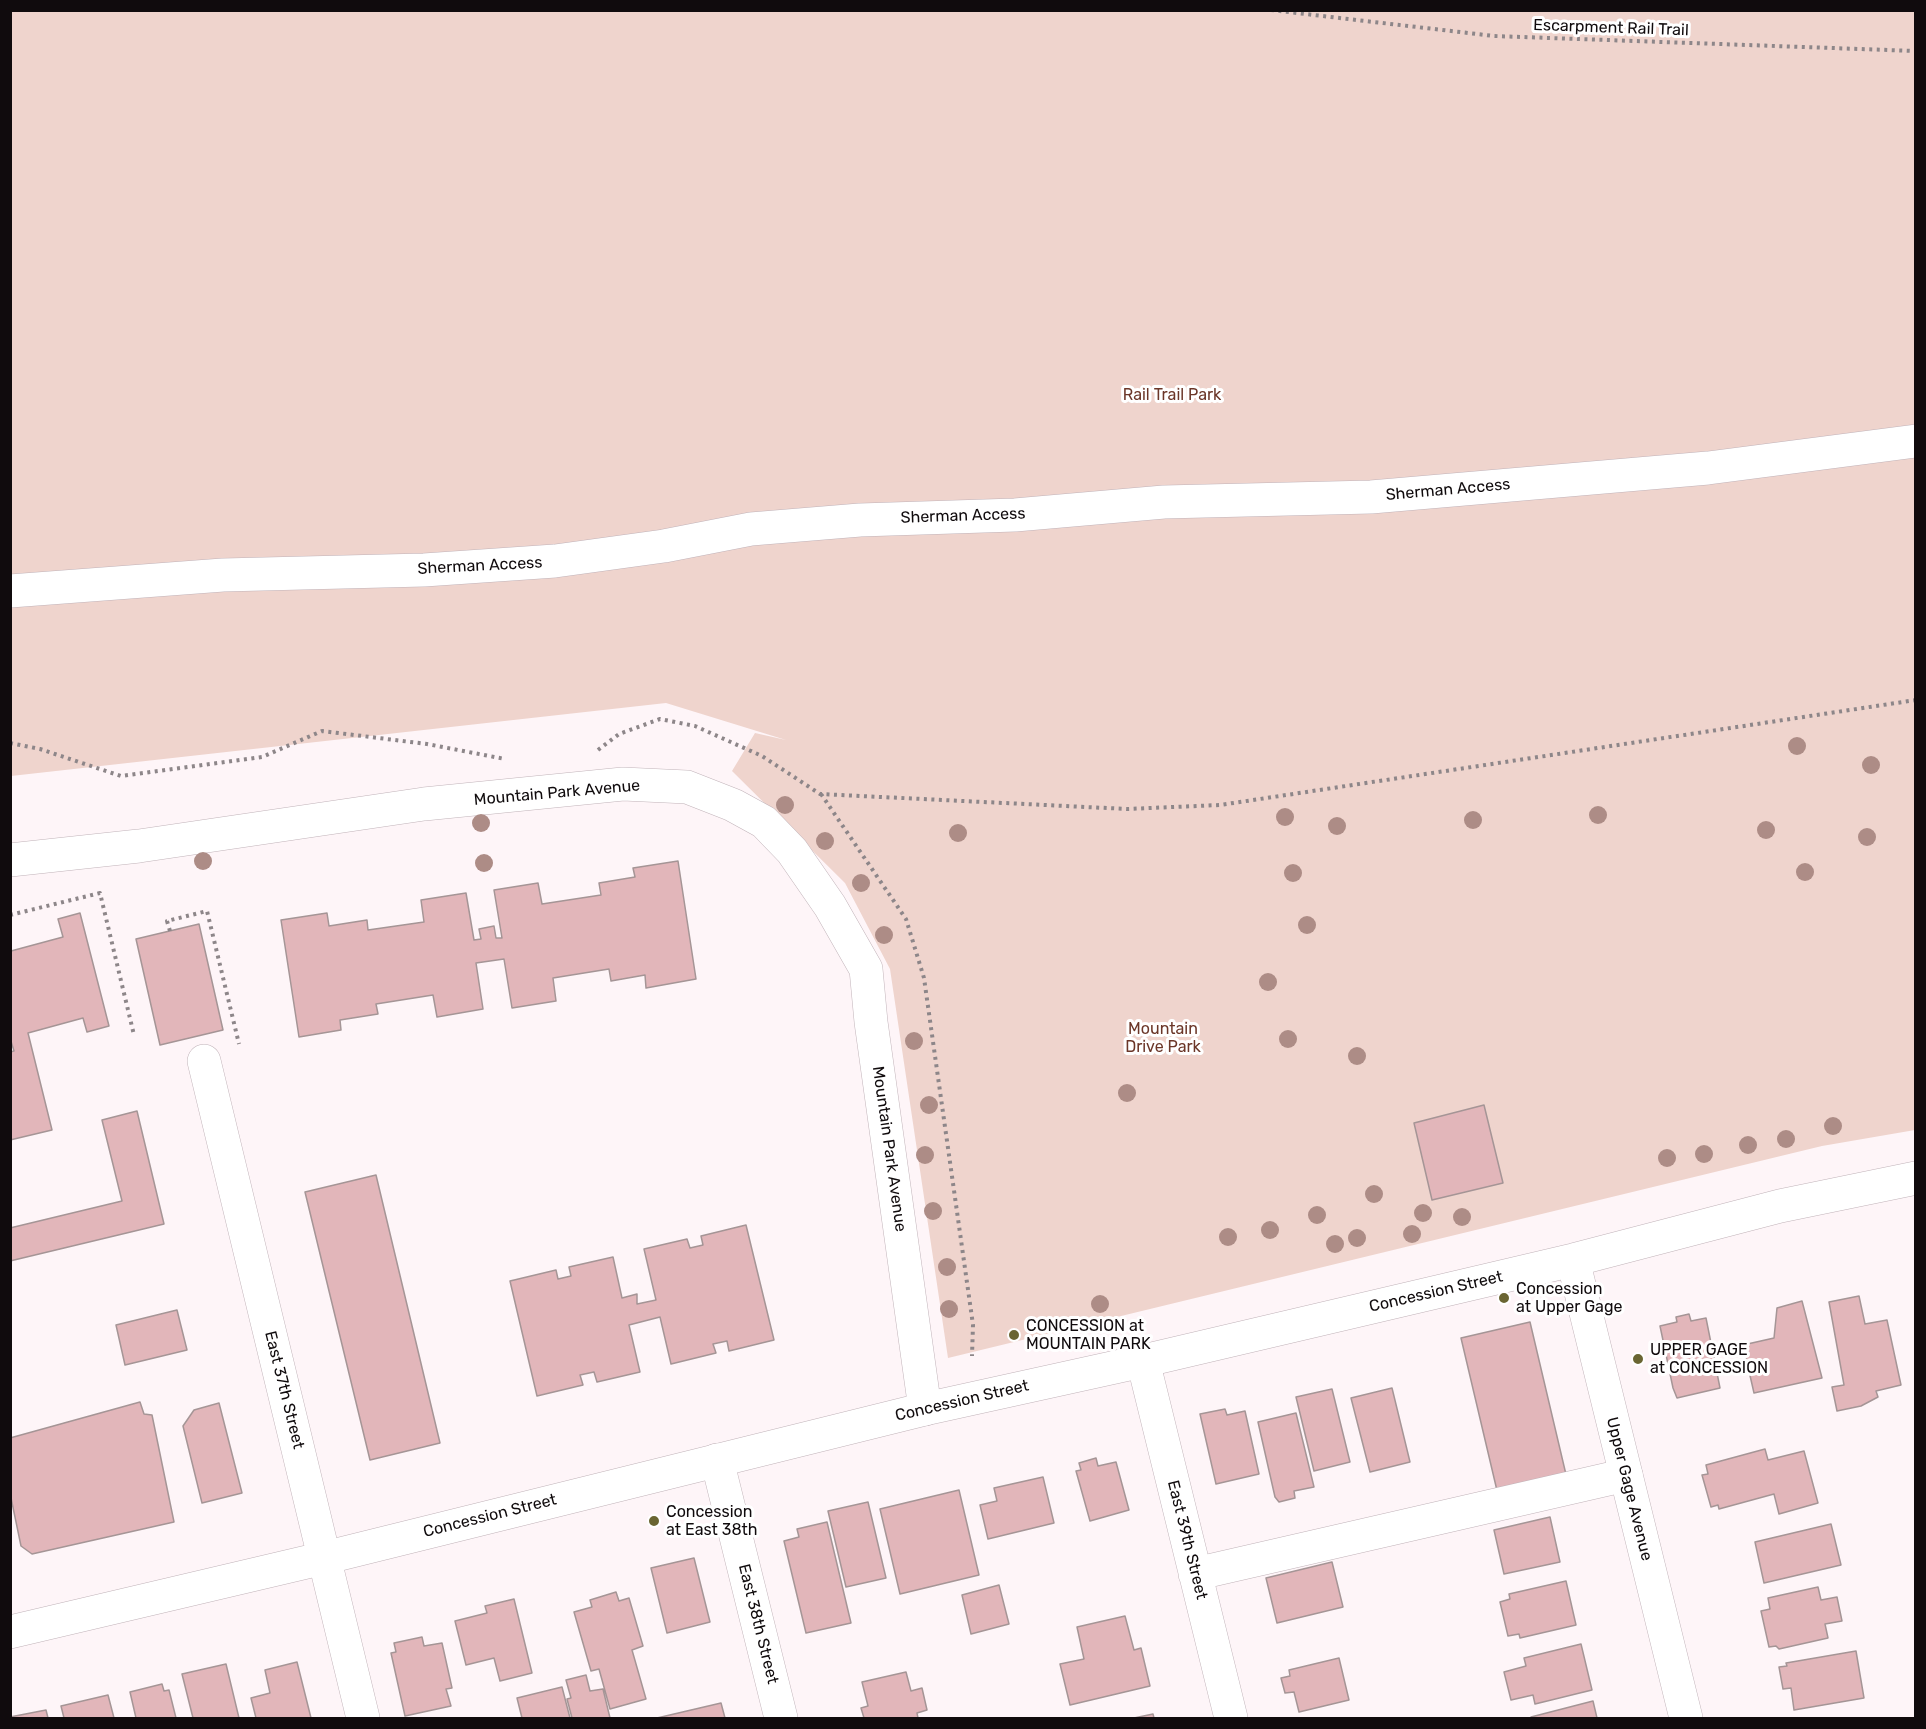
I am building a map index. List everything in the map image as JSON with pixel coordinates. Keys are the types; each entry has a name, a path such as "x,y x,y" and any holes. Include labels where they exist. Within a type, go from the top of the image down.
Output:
{"main road":[{"name":"Sherman Access","path":"10,591 223,575 424,570 555,561 664,546 751,529 860,520 1016,515 1164,502 1371,497 1708,468 1916,441"},
{"name":"Mountain Park Avenue","path":"10,860 139,846 424,804 623,784 687,788 733,805 764,822 792,852 830,906 866,969 871,1022 925,1409"},
{"name":"East 37th Street","path":"204,1061 363,1719"},
{"name":"Concession Street","path":"10,1632 324,1558 925,1409 1143,1361 1573,1260 1780,1206 1916,1178"},
{"name":"Upper Gage Avenue","path":"1573,1260 1686,1719"},
{"name":"East 39th Street","path":"1143,1361 1231,1719"},
{"name":"East 38th Street","path":"717,1460 781,1719"},
{"path":"1195,1574 1626,1475"}],"path":[{"name":"Escarpment Rail Trail","path":"1272,10 1494,36 1916,51"},
{"path":"820,794 1127,809 1220,805 1916,700"},
{"path":"590,755 619,734 660,719 695,726 762,756 820,794 906,919 924,978 973,1325 972,1356"},
{"path":"10,743 40,749 121,776 262,757 322,731 427,744 516,761"},
{"path":"10,915 100,893 134,1035"},
{"path":"170,931 167,921 207,911 239,1044"}],"green space":[{"name":"Rail Trail Park","path":"10,11 1915,11 1915,1130 1822,1146 948,1358 890,969 845,883 732,771 755,733 786,740 666,703 11,776"}],"building":[{"path":"678,861 696,979 646,988 645,975 611,981 609,969 553,978 556,1001 512,1008 504,959 476,963 483,1009 437,1017 433,995 376,1004 378,1014 340,1020 341,1030 299,1037 281,920 327,913 329,926 367,920 368,930 424,922 421,900 466,893 474,940 481,939 479,929 494,926 496,938 502,938 494,890 538,883 542,904 601,895 599,883 635,877 633,868"},
{"path":"80,913 109,1026 87,1032 83,1018 28,1033 52,1130 10,1140 10,1052 14,1051 10,1038 10,949 11,951 63,937 58,919"},
{"path":"199,924 223,1030 160,1045 136,939"},
{"path":"1484,1105 1503,1183 1432,1200 1414,1123"},
{"path":"137,1111 164,1224 10,1261 10,1228 122,1201 102,1120"},
{"path":"376,1175 440,1443 370,1460 305,1192"},
{"path":"746,1225 774,1340 729,1351 727,1341 713,1344 716,1353 671,1364 660,1317 629,1325 640,1372 597,1382 594,1372 580,1375 583,1385 537,1396 510,1281 556,1270 558,1279 571,1276 569,1267 613,1257 622,1298 637,1294 637,1304 656,1300 644,1249 687,1239 690,1248 703,1245 701,1236"},
{"path":"1859,1296 1865,1324 1887,1320 1901,1385 1876,1391 1878,1397 1861,1406 1837,1411 1832,1387 1844,1385 1829,1302"},
{"path":"1802,1301 1822,1378 1754,1393 1743,1345 1774,1338 1777,1308"},
{"path":"177,1310 187,1350 125,1365 116,1325"},
{"path":"1689,1314 1691,1321 1706,1318 1720,1388 1677,1398 1660,1326 1677,1322 1676,1317"},
{"path":"1530,1322 1568,1483 1499,1499 1461,1338"},
{"path":"1392,1388 1410,1462 1370,1472 1351,1398"},
{"path":"1332,1389 1350,1462 1314,1471 1296,1397"},
{"path":"140,1402 144,1414 152,1415 174,1522 32,1554 21,1546 10,1493 10,1438"},
{"path":"219,1403 242,1493 202,1503 183,1426 194,1410"},
{"path":"1225,1409 1227,1415 1245,1411 1259,1474 1216,1484 1200,1414"},
{"path":"1296,1413 1314,1487 1294,1491 1295,1498 1279,1502 1275,1497 1258,1422"},
{"path":"1765,1449 1768,1460 1804,1451 1818,1503 1779,1514 1774,1494 1719,1509 1718,1505 1711,1507 1702,1475 1708,1474 1706,1465"},
{"path":"1096,1458 1098,1466 1116,1462 1129,1510 1090,1521 1076,1471 1081,1470 1079,1463"},
{"path":"1043,1477 1054,1523 988,1539 980,1505 997,1501 994,1488"},
{"path":"959,1490 979,1575 900,1594 880,1509"},
{"path":"868,1502 886,1578 846,1587 828,1511"},
{"path":"1550,1517 1560,1562 1504,1574 1494,1530"},
{"path":"827,1522 851,1623 806,1633 784,1541 799,1537 797,1529"},
{"path":"1831,1524 1841,1565 1764,1583 1755,1542"},
{"path":"694,1558 710,1622 667,1633 651,1568"},
{"path":"1332,1562 1343,1607 1277,1623 1266,1578"},
{"path":"1566,1581 1576,1625 1520,1638 1519,1634 1508,1636 1500,1602 1510,1599 1509,1594"},
{"path":"999,1585 1009,1624 971,1634 962,1595"},
{"path":"1818,1587 1821,1600 1837,1597 1842,1621 1825,1624 1828,1638 1779,1649 1776,1646 1769,1647 1761,1611 1770,1609 1768,1598"},
{"path":"616,1592 619,1601 629,1598 643,1646 632,1650 646,1699 610,1709 599,1669 591,1671 574,1612 592,1607 590,1600"},
{"path":"514,1599 532,1673 500,1681 494,1658 466,1665 455,1621 487,1613 485,1606"},
{"path":"1125,1616 1134,1650 1141,1648 1150,1686 1070,1705 1060,1664 1084,1659 1077,1627"},
{"path":"422,1637 424,1646 442,1643 452,1688 446,1689 451,1706 405,1716 391,1653 396,1652 394,1643"},
{"path":"1581,1644 1592,1690 1535,1704 1533,1695 1511,1700 1504,1672 1526,1666 1524,1658"},
{"path":"1856,1651 1864,1698 1794,1710 1791,1688 1783,1689 1779,1667 1787,1666 1786,1663"},
{"path":"1339,1658 1349,1700 1299,1712 1294,1692 1285,1693 1281,1678 1290,1676 1289,1670"},
{"path":"297,1662 311,1718 256,1718 251,1698 270,1693 265,1670"},
{"path":"226,1664 239,1718 193,1718 182,1674"},
{"path":"906,1672 911,1691 922,1688 927,1710 917,1713 918,1718 864,1718 861,1708 868,1706 862,1682"},
{"path":"586,1675 590,1691 603,1689 610,1718 572,1718 567,1699 571,1698 566,1680"},
{"path":"162,1684 164,1691 169,1690 176,1718 136,1718 130,1692"},
{"path":"562,1687 570,1718 522,1718 517,1698"},
{"path":"108,1695 114,1718 64,1718 61,1706"},
{"path":"1593,1701 1597,1718 1531,1718 1531,1717"},
{"path":"721,1703 725,1718 657,1718"},
{"path":"46,1710 48,1718 10,1718 10,1717"},
{"path":"1153,1714 1154,1718 1134,1718"}],"place":[{"name":"Concession at Upper Gage","path":"1504,1298"},
{"name":"CONCESSION at MOUNTAIN PARK","path":"1014,1335"},
{"name":"UPPER GAGE at CONCESSION","path":"1638,1359"},
{"name":"Concession at East 38th","path":"654,1521"}],"park label":[{"name":"Mountain Drive Park","path":"1163,1038"}]}
